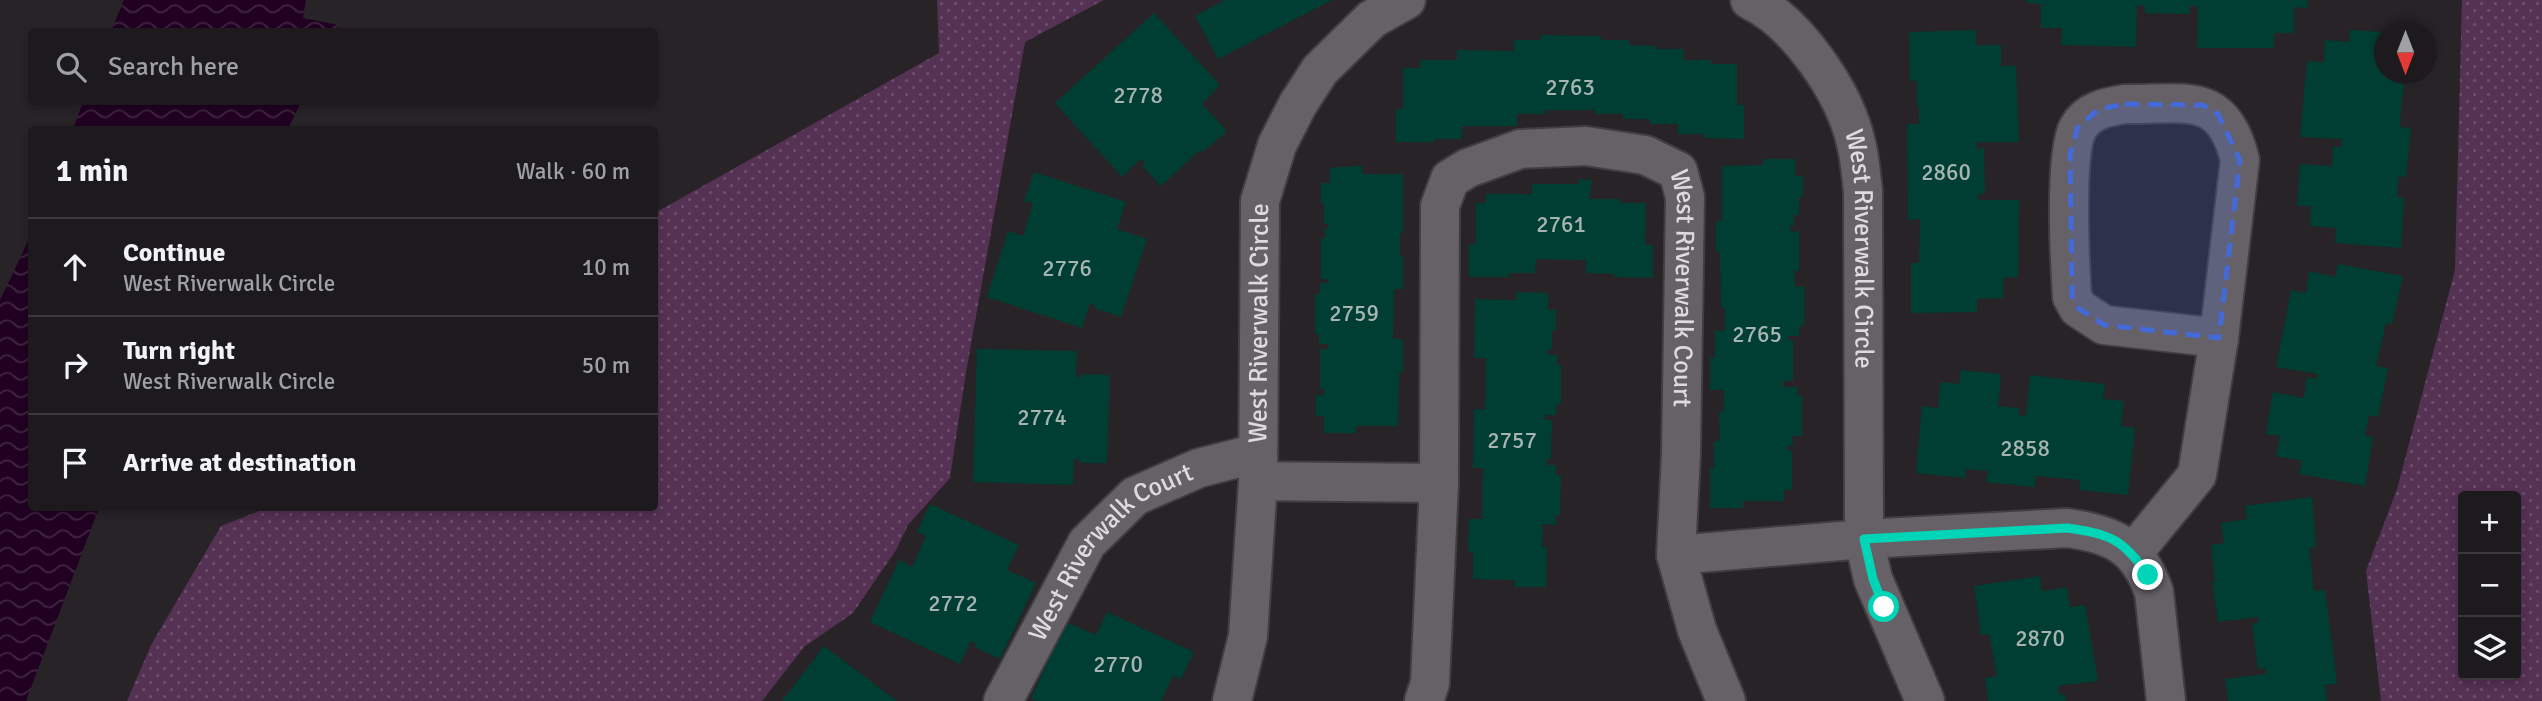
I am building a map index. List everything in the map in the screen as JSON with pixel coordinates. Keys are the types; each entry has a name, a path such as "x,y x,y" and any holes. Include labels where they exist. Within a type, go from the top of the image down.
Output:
{"street":[{"name":"West Riverwalk Circle","path":"1232,701 1248,636 1258,467 1261,201 1277,145 1298,104 1320,70 1372,19 1406,0"},
{"name":"West Riverwalk Circle","path":"1750,0 1784,22 1820,64 1839,99 1856,141 1863,191 1864,539 1873,579 1925,701"},
{"path":"2133,553 2197,475 2219,338 2240,160 2228,125 2218,114 2203,105 2125,104 2099,109 2078,127 2070,154 2071,280 2073,297 2078,308 2105,325 2219,338"},
{"name":"West Riverwalk Court","path":"1424,701 1430,683 1439,483 1440,206 1450,179 1468,168 1520,149 1586,146 1645,155 1678,171 1685,197 1681,453 1676,555 1696,631 1726,701"},
{"name":"West Riverwalk Court","path":"1003,701 1087,543 1135,496 1199,468 1258,467 1439,483"},
{"path":"1676,555 1864,539 2067,528 2091,531 2115,539 2133,553 2148,575 2154,592 2166,701"}],"highlighted area":[{"path":"2125,104 2203,105 2218,114 2240,160 2219,338 2104,325 2078,308 2072,297 2070,154 2078,127 2099,109"}],"shaded area":[{"path":"937,0 1104,0 1025,42 966,372 950,478 908,525 896,550 853,613 804,647 762,701 127,701 151,645 221,526 259,511 658,511 658,211 939,53"},
{"path":"2462,0 2542,0 2542,701 2381,701 2366,571 2397,489 2455,270"}],"water":[{"path":"124,0 306,0 303,18 338,25 337,28 112,28"},
{"path":"82,105 300,105 289,126 74,126"},
{"path":"28,241 28,511 98,511 26,701 0,701 0,300"}],"building":[{"path":"1225,0 1332,0 1218,59 1195,16"},
{"path":"2027,0 2308,0 2307,8 2294,7 2294,33 2274,33 2274,48 2197,48 2198,6 2190,6 2189,14 2145,13 2145,6 2137,5 2136,47 2061,45 2062,28 2041,28 2041,4 2027,3"},
{"path":"1154,13 1220,85 1202,104 1227,131 1203,152 1200,150 1161,186 1142,166 1145,163 1141,159 1122,177 1055,103"},
{"path":"1976,30 1976,45 2001,45 2001,66 2016,66 2019,142 1977,142 1977,149 1984,148 1985,194 1978,194 1978,200 2019,200 2018,277 2003,278 2003,298 1977,299 1977,312 1911,313 1911,263 1919,263 1920,219 1908,220 1907,124 1919,124 1917,81 1910,81 1909,32"},
{"path":"2350,30 2374,31 2374,84 2404,84 2400,127 2411,128 2406,177 2399,176 2397,197 2404,198 2401,248 2335,243 2336,228 2310,226 2311,206 2297,206 2300,164 2332,166 2333,146 2342,147 2342,139 2300,137 2307,61 2324,62 2325,40 2349,42"},
{"path":"1541,35 1601,36 1601,40 1629,40 1629,45 1684,49 1683,60 1737,64 1737,105 1744,105 1744,139 1678,134 1678,124 1650,124 1650,119 1623,119 1623,114 1595,114 1595,110 1545,110 1545,114 1517,114 1517,126 1462,126 1462,139 1396,142 1396,109 1403,109 1403,68 1420,68 1420,60 1457,60 1457,50 1514,51 1514,40 1541,40"},
{"path":"1763,159 1795,159 1795,176 1803,176 1803,197 1799,197 1799,215 1794,215 1794,226 1790,226 1791,232 1799,231 1799,271 1794,271 1795,287 1804,286 1804,326 1799,326 1799,336 1788,336 1788,340 1793,340 1793,381 1783,381 1783,387 1797,387 1797,396 1802,396 1802,436 1792,436 1793,446 1788,446 1788,451 1792,451 1792,490 1784,490 1784,501 1743,501 1743,508 1710,508 1710,468 1714,468 1714,441 1720,441 1719,412 1723,412 1724,397 1724,390 1710,390 1710,357 1715,358 1715,330 1725,331 1725,308 1721,308 1720,252 1716,252 1716,221 1722,221 1722,166 1763,165"},
{"path":"1362,166 1362,174 1403,174 1403,233 1400,233 1400,256 1403,256 1403,289 1394,289 1393,339 1403,339 1398,426 1356,426 1356,433 1324,433 1324,416 1316,416 1316,395 1324,395 1324,389 1320,389 1320,349 1328,349 1328,344 1319,344 1319,334 1315,334 1315,294 1320,294 1320,283 1328,283 1328,279 1321,279 1321,238 1325,238 1328,224 1324,224 1321,183 1330,183 1330,168"},
{"path":"1034,172 1126,202 1117,229 1147,239 1121,317 1094,308 1095,305 1090,303 1082,328 987,297 1008,231 1023,236 1033,203 1024,201"},
{"path":"1579,179 1592,180 1589,199 1620,199 1619,203 1646,203 1645,245 1653,245 1653,278 1586,273 1586,260 1536,259 1535,273 1509,273 1509,277 1469,277 1469,244 1476,244 1476,203 1486,203 1486,194 1532,194 1532,184 1579,184"},
{"path":"2338,264 2403,276 2392,324 2386,323 2376,366 2388,368 2378,417 2369,415 2365,436 2373,437 2365,486 2299,474 2302,461 2276,456 2280,436 2266,434 2273,392 2304,398 2307,377 2317,379 2318,374 2276,367 2291,290 2306,293 2309,271 2335,277"},
{"path":"1517,292 1548,293 1548,310 1556,310 1556,330 1552,330 1552,349 1548,349 1548,355 1557,355 1557,365 1561,365 1561,404 1557,404 1556,415 1545,415 1545,420 1552,420 1551,459 1547,459 1547,465 1556,465 1556,475 1561,475 1560,515 1556,515 1556,525 1543,524 1542,547 1547,547 1546,587 1514,587 1514,580 1473,579 1473,552 1468,552 1469,519 1482,519 1483,468 1473,468 1474,409 1485,410 1486,358 1474,358 1475,299 1516,300"},
{"path":"977,349 1077,351 1076,377 1081,377 1081,374 1110,375 1107,463 1079,463 1079,459 1074,459 1073,485 973,482"},
{"path":"1961,370 2001,374 1998,406 2019,408 2019,415 2026,416 2030,375 2105,384 2103,399 2124,401 2121,426 2135,428 2128,495 2079,490 2080,480 2036,476 2035,487 1986,482 1988,471 1966,469 1965,478 1916,473 1922,406 1938,408 1940,382 1959,384"},
{"path":"2312,497 2316,547 2309,548 2314,591 2325,590 2337,684 2325,685 2327,701 2228,701 2225,679 2266,674 2265,668 2258,669 2252,624 2259,622 2258,617 2218,622 2212,582 2215,582 2211,545 2224,543 2221,523 2247,519 2245,506"},
{"path":"930,504 1019,545 1007,570 1036,583 1000,659 974,647 976,644 971,641 960,664 870,622 899,560 912,567 926,536 917,532"},
{"path":"2040,576 2042,591 2067,587 2070,607 2085,605 2098,681 2058,686 2059,695 2065,694 2066,701 1988,701 1985,678 1997,676 1989,634 1981,635 1974,586"},
{"path":"1107,612 1194,652 1181,679 1173,676 1161,701 1037,701 1031,698 1066,622 1096,635"},
{"path":"824,646 897,701 782,701"}],"route":[{"path":"1884,607 1873,579 1864,539 2067,528 2091,531 2115,539 2133,553 2148,575"}]}
